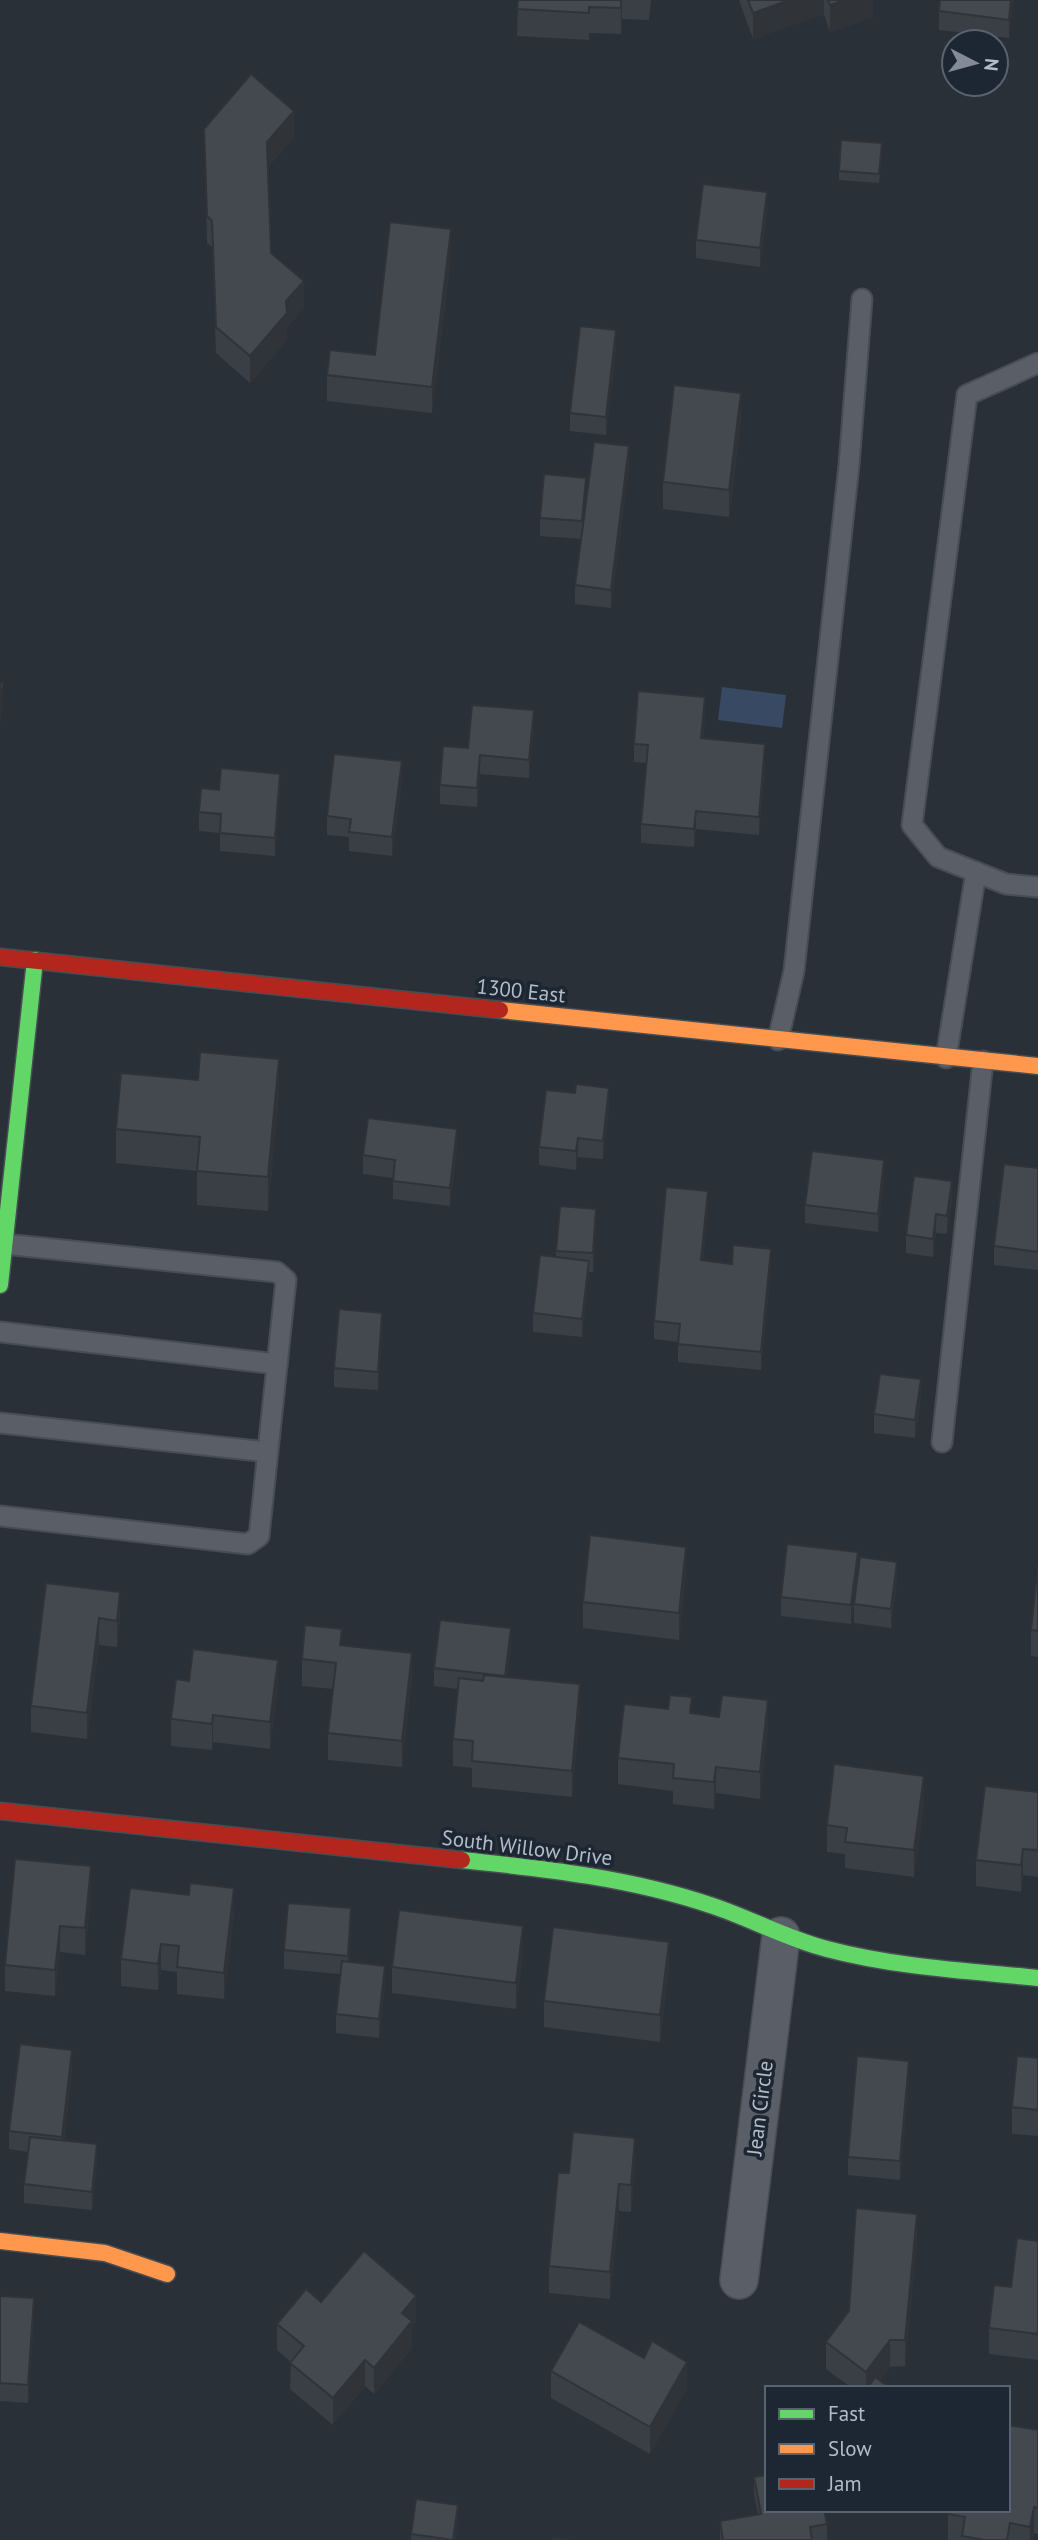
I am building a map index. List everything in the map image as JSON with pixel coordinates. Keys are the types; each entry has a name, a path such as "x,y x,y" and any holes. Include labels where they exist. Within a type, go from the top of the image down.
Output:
{"street":[{"name":"1300 East","path":"0,957 1038,1066"},
{"path":"0,1285 35,960"},
{"name":"South Willow Drive","path":"0,1811 591,1874 713,1906 781,1936 851,1954 1038,1978"},
{"name":"Jean Circle","path":"739,2280 781,1936"},
{"path":"0,2241 105,2253 167,2273"}],"lane":[{"path":"778,1040 794,971 849,465 862,299"},
{"path":"1038,363 967,395 912,825 938,856 1006,884 1038,887"},
{"path":"946,1058 976,872"},
{"path":"942,1442 983,1062"},
{"path":"0,1516 248,1544 259,1536 286,1280 277,1272 4,1244"},
{"path":"0,1332 277,1364"},
{"path":"0,1423 268,1452"}],"water":[{"path":"722,687 786,695 782,728 718,720"}],"building":[{"path":"518,0 621,0 621,8 589,7 589,13 517,9"},
{"path":"748,0 789,0 753,13"},
{"path":"828,0 845,0 830,5"},
{"path":"940,0 1011,0 1009,20 939,11"},
{"path":"251,74 294,111 267,142 271,253 304,281 286,301 287,313 250,356 216,327 212,221 207,216 204,129"},
{"path":"841,140 882,143 879,174 839,171"},
{"path":"703,184 767,192 760,248 696,240"},
{"path":"390,222 451,229 432,387 327,375 330,350 375,355"},
{"path":"580,326 616,330 606,417 570,413"},
{"path":"674,385 741,393 729,490 663,482"},
{"path":"594,442 629,446 611,590 575,585"},
{"path":"544,474 586,478 582,521 540,518"},
{"path":"0,683 3,683 0,708"},
{"path":"638,691 705,697 701,738 765,744 759,817 696,811 694,829 641,824 648,745 634,744"},
{"path":"472,705 534,710 529,760 480,755 477,788 440,785 443,746 468,748"},
{"path":"334,754 402,761 392,837 349,832 351,819 327,816"},
{"path":"221,768 280,774 275,838 220,833 221,814 199,812 201,788 219,790"},
{"path":"200,1052 279,1059 268,1177 197,1171 200,1137 116,1129 121,1073 198,1080"},
{"path":"576,1084 609,1088 603,1141 578,1138 576,1151 539,1147 546,1090 575,1093"},
{"path":"368,1118 457,1129 450,1188 393,1181 395,1160 363,1155"},
{"path":"812,1151 884,1160 878,1214 805,1205"},
{"path":"1004,1164 1038,1168 1038,1252 994,1246"},
{"path":"914,1176 952,1181 947,1216 936,1214 933,1239 906,1235"},
{"path":"666,1187 708,1191 701,1260 732,1264 733,1245 771,1249 761,1352 678,1344 680,1324 654,1321"},
{"path":"560,1206 596,1209 593,1253 556,1251"},
{"path":"540,1255 589,1261 582,1319 533,1313"},
{"path":"339,1309 382,1313 378,1372 334,1368"},
{"path":"880,1374 921,1379 915,1420 874,1414"},
{"path":"590,1535 686,1547 679,1613 583,1602"},
{"path":"787,1544 858,1552 851,1605 781,1597"},
{"path":"860,1557 897,1562 891,1609 854,1604"},
{"path":"1038,1565 1038,1631 1031,1630"},
{"path":"46,1583 120,1592 117,1621 99,1618 87,1713 31,1706"},
{"path":"440,1620 511,1628 505,1676 434,1668"},
{"path":"305,1625 342,1629 340,1645 412,1653 402,1741 328,1733 336,1663 302,1659"},
{"path":"193,1649 278,1660 270,1722 213,1715 212,1724 171,1719 176,1679 189,1681"},
{"path":"484,1675 580,1684 572,1771 472,1761 473,1741 453,1739 459,1678 483,1681"},
{"path":"670,1695 692,1697 690,1713 719,1717 722,1695 768,1700 760,1772 716,1767 714,1782 673,1778 674,1764 618,1758 624,1704 668,1709"},
{"path":"834,1764 924,1776 914,1850 845,1842 847,1828 827,1825"},
{"path":"985,1786 1038,1792 1038,1850 1023,1849 1021,1865 976,1860"},
{"path":"15,1859 91,1866 85,1928 60,1926 55,1970 5,1965"},
{"path":"190,1883 234,1888 224,1973 177,1967 179,1946 161,1944 158,1964 121,1959 130,1888 189,1895"},
{"path":"288,1903 351,1908 348,1956 284,1950"},
{"path":"399,1910 523,1926 516,1983 392,1967"},
{"path":"553,1927 669,1942 660,2015 544,2001"},
{"path":"342,1961 385,1966 379,2019 336,2014"},
{"path":"20,2044 72,2050 62,2137 9,2131"},
{"path":"857,2056 909,2061 900,2161 848,2157"},
{"path":"1017,2056 1038,2058 1038,2110 1012,2107"},
{"path":"573,2132 635,2138 631,2185 619,2184 610,2272 549,2266 558,2173 569,2173"},
{"path":"30,2137 97,2144 92,2192 24,2184"},
{"path":"856,2208 917,2214 905,2340 890,2340 866,2372 826,2342 849,2311"},
{"path":"1017,2238 1038,2241 1038,2334 989,2328 994,2285 1011,2287"},
{"path":"364,2251 416,2296 402,2313 412,2321 374,2368 365,2360 333,2398 290,2363 304,2346 277,2324 306,2289 321,2302"},
{"path":"0,2296 34,2298 28,2385 0,2383"},
{"path":"579,2322 644,2358 652,2341 687,2362 650,2427 551,2371"},
{"path":"875,2377 887,2386 869,2386"},
{"path":"1010,2425 1038,2430 1038,2508 1034,2507 1030,2527 1010,2523 1007,2540 984,2540 962,2536 965,2517 948,2514 1010,2512"},
{"path":"765,2475 765,2512 824,2512 827,2524 810,2527 812,2540 723,2540 720,2521 761,2514 754,2477"},
{"path":"416,2499 458,2505 453,2540 411,2534"}],"traffic: fast":[{"path":"0,1285 35,960"},
{"path":"462,1860 557,1871 651,1888 713,1906 812,1945 853,1955 932,1968 1038,1978"}],"traffic: slow":[{"path":"500,1010 1038,1066"},
{"path":"0,2241 105,2253 167,2274"}],"traffic: jam":[{"path":"0,957 500,1010"},
{"path":"0,1811 462,1860"}]}
